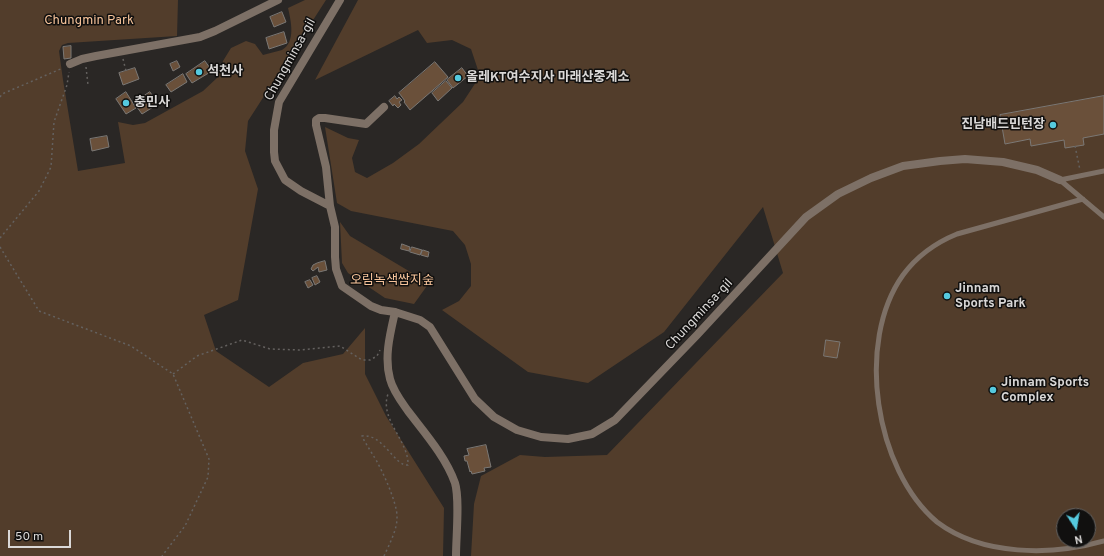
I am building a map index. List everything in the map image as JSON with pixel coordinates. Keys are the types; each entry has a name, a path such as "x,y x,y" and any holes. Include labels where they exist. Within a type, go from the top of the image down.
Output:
{"street":[{"path":"70,64 82,59 96,56 200,37 278,0"},
{"name":"Chungminsa-gil","path":"340,0 279,102 273,134 275,160 285,180 301,191 330,206 335,226 336,269 342,286 371,306 420,320 430,327 475,399 494,417 517,430 541,437 568,439 592,434 615,420 708,324 806,217 838,194 871,178 903,166 965,159 1003,162 1037,170 1060,180"},
{"path":"330,206 326,167 316,128 316,120 323,118 366,124 384,107"},
{"path":"394,312 388,351 388,368 392,385 397,395 443,460 455,483 457,496 456,556"}],"lane":[{"path":"1060,180 1104,171"},
{"path":"1060,180 1104,217"},
{"path":"1083,200 957,234 938,243 922,254 903,275 893,291 887,306 882,322 877,353 876,383 880,416 885,435 898,470 919,504 943,527 978,545 1024,553 1059,551 1090,546 1104,541"}],"path":[{"path":"124,62 126,71"},
{"path":"0,97 2,94 70,64 68,85 54,122 51,167 39,191 0,238"},
{"path":"86,69 88,85"},
{"path":"1075,146 1081,176"},
{"path":"0,247 39,311 131,346 173,374 209,459 208,477 185,526 162,556"},
{"path":"173,374 197,356 242,340 270,349 299,350 340,346 362,360 370,360 377,356 380,350"},
{"path":"384,556 392,540 397,518 394,502 387,482 374,455 366,445 362,436 367,436 383,444 402,464 408,465 405,450 387,409 387,396 392,385"}],"green space":[{"name":"Chungmin Park","path":"0,0 178,0 177,36 68,43 62,45 59,51 78,171 125,163 118,122 133,125 145,123 203,91 218,77 223,61 231,48 246,41 255,44 263,55 282,50 289,42 291,37 291,25 288,8 305,0 326,0 248,121 245,151 258,189 238,300 204,315 216,351 269,387 303,363 343,354 365,328 365,374 386,416 444,508 443,556 0,556"},
{"path":"358,0 1104,0 1104,556 471,556 474,504 481,476 520,455 545,457 607,455 783,273 763,207 664,332 588,383 528,372 442,310 459,301 471,286 471,264 465,245 453,231 351,211 337,203 325,127 348,138 359,140 352,158 355,172 367,178 393,163 419,144 463,102 480,76 471,49 452,40 427,43 418,30 315,80"},
{"name":"오림녹색쌈지숲","path":"340,222 350,236 429,283 414,304 385,298 348,273 342,263"}],"building":[{"path":"282,12 286,22 274,27 270,17"},
{"path":"284,32 287,43 269,49 266,38"},
{"path":"71,46 71,58 64,59 63,47"},
{"path":"177,61 180,67 173,71 170,64"},
{"name":"석천사","path":"205,61 212,71 192,83 186,74"},
{"path":"435,62 448,77 410,110 399,93"},
{"path":"135,68 139,79 123,85 119,73"},
{"name":"올레KT여수지사 마래산중계소","path":"462,68 468,76 453,88 447,80"},
{"path":"183,74 187,82 171,92 166,85"},
{"path":"446,81 452,88 438,101 432,93"},
{"name":"충민사","path":"126,92 136,108 126,114 116,99"},
{"path":"150,92 158,104 142,114 134,103"},
{"path":"395,96 397,99 399,97 402,100 399,102 401,105 398,108 394,104 393,106 389,101"},
{"name":"진남배드민턴장","path":"1104,96 1104,134 1083,138 1084,145 1065,148 1064,140 1031,146 1030,139 1005,144 1000,115"},
{"path":"107,136 109,147 92,151 90,139"},
{"path":"402,244 410,247 409,251 401,249"},
{"path":"412,247 422,250 420,255 410,252"},
{"path":"423,250 429,252 428,257 421,255"},
{"path":"325,261 327,270 319,272 318,267 313,271 311,269 313,265"},
{"path":"317,276 320,282 315,285 312,278"},
{"path":"310,280 313,285 308,288 305,282"},
{"path":"826,340 840,342 837,358 824,356"},
{"path":"486,445 491,467 484,468 485,471 472,474 464,456 469,455 467,449"}],"place":[{"name":"석천사","path":"199,72"},
{"name":"올레KT여수지사 마래산중계소","path":"458,78"},
{"name":"충민사","path":"126,103"},
{"name":"진남배드민턴장","path":"1053,125"},
{"name":"Jinnam Sports Park","path":"947,296"},
{"name":"Jinnam Sports Complex","path":"993,390"}]}
